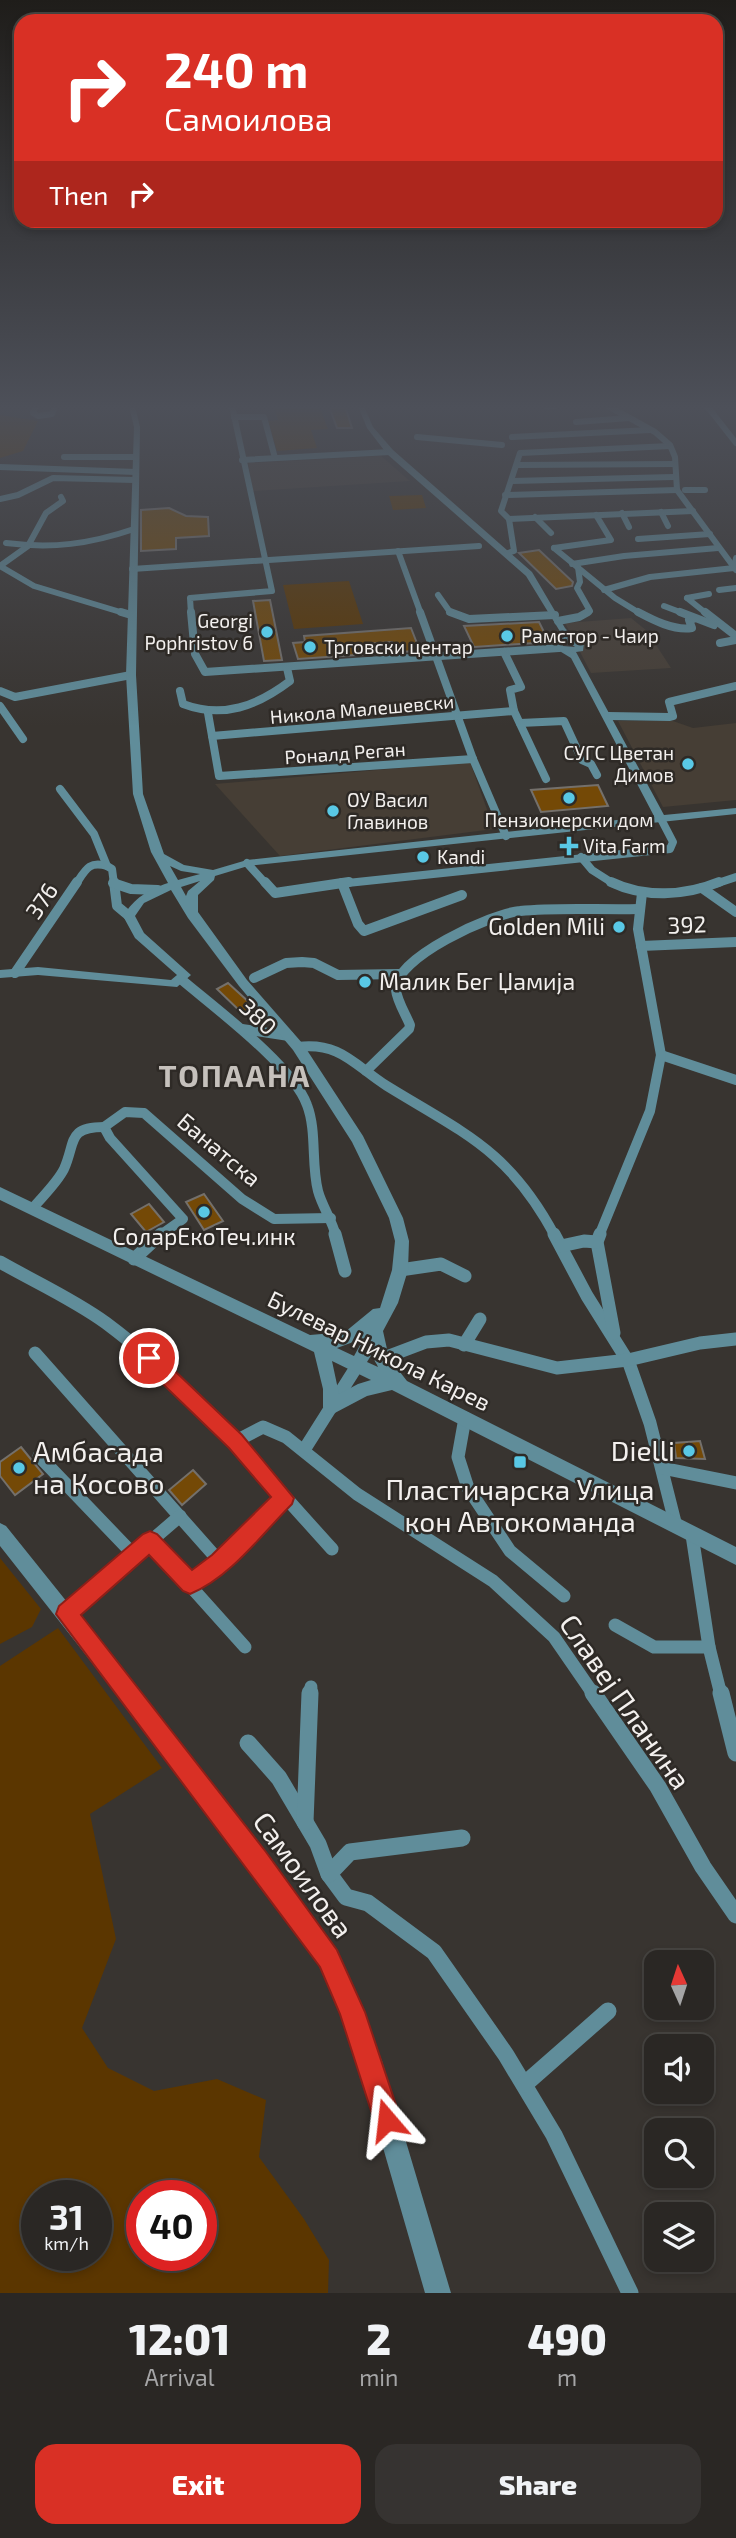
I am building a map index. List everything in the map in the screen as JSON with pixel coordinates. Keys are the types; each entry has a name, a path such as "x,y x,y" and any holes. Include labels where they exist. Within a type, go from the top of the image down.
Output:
{"street":[{"path":"46,513 28,546 0,566 34,586 131,615"},
{"path":"134,513 131,675 138,794 159,855 192,916 298,1047 358,1140 384,1190 402,1241 400,1270 390,1303 357,1366 304,1450"},
{"path":"255,513 272,591 190,598 195,654 205,672 567,646"},
{"path":"247,863 275,893 342,883 670,849 673,842 608,716 567,646 557,618 538,585 508,553 461,513"},
{"path":"503,513 509,519 514,551 508,553"},
{"path":"509,519 622,513"},
{"path":"622,513 629,527"},
{"path":"662,513 668,526"},
{"path":"694,513 735,569"},
{"path":"596,515 611,540 554,548 631,610 658,623 686,629 692,628 689,620 693,619"},
{"path":"535,517 551,533"},
{"path":"6,543 28,546 84,546 134,529"},
{"path":"638,539 710,534"},
{"path":"132,569 479,546"},
{"path":"575,566 624,556 719,548"},
{"path":"398,551 473,759 506,836"},
{"path":"735,569 736,558"},
{"path":"438,596 450,612 469,619 579,617 590,611 577,588 580,582 575,566"},
{"path":"604,590 650,577 735,569"},
{"path":"719,590 736,588"},
{"path":"709,594 687,598 736,638"},
{"path":"664,606 725,629"},
{"path":"706,619 714,625"},
{"path":"720,642 736,638"},
{"path":"504,652 521,687 510,690 514,711 546,779"},
{"path":"180,691 183,704 208,713 252,706 290,681 287,668"},
{"path":"0,691 15,697 131,675"},
{"path":"608,716 673,716 674,711 669,702 681,697 736,687"},
{"path":"0,706 23,739"},
{"name":"Никола Малешевски","path":"212,736 514,711"},
{"path":"208,713 212,736"},
{"path":"520,723 564,722 582,760 591,764 597,775"},
{"name":"Роналд Реган","path":"212,736 219,776 473,759"},
{"path":"60,789 94,834 107,866 112,869 117,906 129,916 140,900 158,890 247,863 736,811"},
{"path":"159,855 181,868 220,871"},
{"path":"581,857 599,878 642,893 702,888 736,877"},
{"name":"376","path":"15,973 89,865 95,863 107,866"},
{"path":"192,916 190,904 193,891 220,871"},
{"path":"113,883 131,889 158,890"},
{"path":"342,883 358,924 364,931 462,895"},
{"path":"702,888 736,912"},
{"path":"616,1341 597,1242 650,1111 661,1055 640,946 638,909 642,893"},
{"path":"366,1071 409,1029 410,1025 396,990 399,974 420,954 503,914 555,908 638,909"},
{"name":"380","path":"129,916 139,935 182,970 185,975 182,980 242,1029 295,1083 308,1106 318,1192 331,1218 345,1271"},
{"name":"392","path":"640,946 736,942"},
{"path":"254,978 286,963 302,962 314,963 338,975 399,974"},
{"path":"0,975 71,973 166,985 182,980"},
{"path":"242,1029 289,1036"},
{"path":"298,1047 317,1043 335,1048 366,1071 490,1150 530,1197 553,1230 588,1298 628,1360 654,1432 662,1468 684,1531 709,1647 736,1753"},
{"path":"661,1055 736,1080"},
{"name":"Банатска","path":"32,1209 63,1171 75,1134 86,1127 104,1127 124,1112 144,1113 242,1199 274,1219 331,1218"},
{"path":"104,1127 110,1138 183,1219 150,1241 134,1259"},
{"name":"Булевар Никола Карев","path":"0,1192 296,1338 400,1386 736,1556"},
{"path":"561,1246 584,1241 597,1242"},
{"path":"0,1262 76,1303 149,1358 236,1441 332,1549"},
{"path":"400,1270 435,1262 446,1263 465,1276"},
{"path":"296,1338 332,1343 360,1334 390,1303"},
{"path":"464,1345 480,1319"},
{"path":"375,1331 381,1359 400,1386"},
{"path":"381,1359 426,1342 449,1340 557,1368 628,1360 700,1343 736,1339"},
{"path":"321,1349 331,1389 331,1407"},
{"path":"35,1353 219,1562"},
{"path":"331,1407 363,1390 400,1386"},
{"path":"465,1419 458,1457 468,1488 510,1550 564,1596"},
{"name":"Славеј Планина","path":"236,1441 265,1427 276,1431 304,1450 357,1494 493,1581 554,1637 658,1787 703,1867 736,1915"},
{"path":"39,1456 133,1554"},
{"path":"662,1468 736,1483"},
{"path":"190,1584 219,1562 285,1498"},
{"path":"67,1614 180,1516"},
{"name":"Самоилова","path":"0,1532 67,1614 258,1861 329,1958 370,2061 438,2293"},
{"path":"150,1541 245,1647"},
{"path":"615,1625 654,1647 709,1647"},
{"path":"305,1822 308,1798 306,1722 311,1687"},
{"path":"248,1743 279,1778 318,1844 330,1874 346,1896 369,1903 434,1952 525,2084 554,2135 630,2293"},
{"path":"330,1874 350,1852 462,1838"},
{"path":"525,2084 608,2011"}],"shaded area":[{"path":"349,581 363,624 294,629 283,585"},
{"path":"631,618 647,631 671,668 591,673 565,623"},
{"name":"СУГС Цветан Димов","path":"618,721 673,721 693,728 736,723 736,800 663,807"},
{"name":"ОУ Васил Главинов","path":"470,762 494,829 280,856 215,784"},
{"path":"0,1558 41,1609 32,1627 0,1644"},
{"path":"58,1628 162,1768 90,1814 116,1939 82,2028 108,2068 154,2091 217,2079 266,2100 259,2157 304,2219 329,2260 328,2293 0,2293 0,1666"}],"building":[{"path":"141,513 180,513 208,517 209,536 176,538 176,549 141,551"},
{"path":"539,550 573,582 572,586 556,589 519,553"},
{"name":"Georgi Pophristov 6","path":"270,600 282,660 264,661 253,601"},
{"name":"Рамстор - Чаир","path":"539,622 549,642 474,647 464,626"},
{"path":"411,628 420,651 396,652 392,642 367,644 370,654 298,659 293,643 305,642 304,636"},
{"name":"Пензионерски дом","path":"598,785 608,806 541,812 531,790"},
{"path":"228,983 255,1009 244,1015 217,989"},
{"name":"СоларЕкоТеч.инк","path":"204,1194 223,1221 204,1230 186,1202"},
{"path":"149,1204 164,1222 146,1232 131,1214"},
{"name":"Dielli","path":"700,1441 705,1459 676,1458 674,1443"},
{"name":"Амбасада на Косово","path":"21,1447 43,1474 15,1495 0,1476 0,1462"},
{"path":"193,1470 206,1484 182,1505 169,1490"}],"place":[{"name":"Georgi Pophristov 6","path":"267,632"},
{"name":"Рамстор - Чаир","path":"507,636"},
{"name":"Трговски центар","path":"310,647"},
{"name":"СУГС Цветан Димов","path":"688,764"},
{"name":"Пензионерски дом","path":"569,798"},
{"name":"ОУ Васил Главинов","path":"333,811"},
{"name":"Vita Farm","path":"569,846"},
{"name":"Kandi","path":"423,857"},
{"name":"Golden Mili","path":"619,927"},
{"name":"Малик Бег Џамија","path":"365,982"},
{"name":"СоларЕкоТеч.инк","path":"204,1212"},
{"name":"Dielli","path":"689,1451"},
{"name":"Пластичарска Улица кон Автокоманда","path":"520,1462"},
{"name":"Амбасада на Косово","path":"19,1468"}],"district":[{"name":"ТОПААНА","path":"235,1077"}],"route":[{"path":"149,1358 236,1441 285,1498 219,1562 190,1584 150,1541 67,1614 258,1861 329,1958 370,2061 387,2120"}]}
